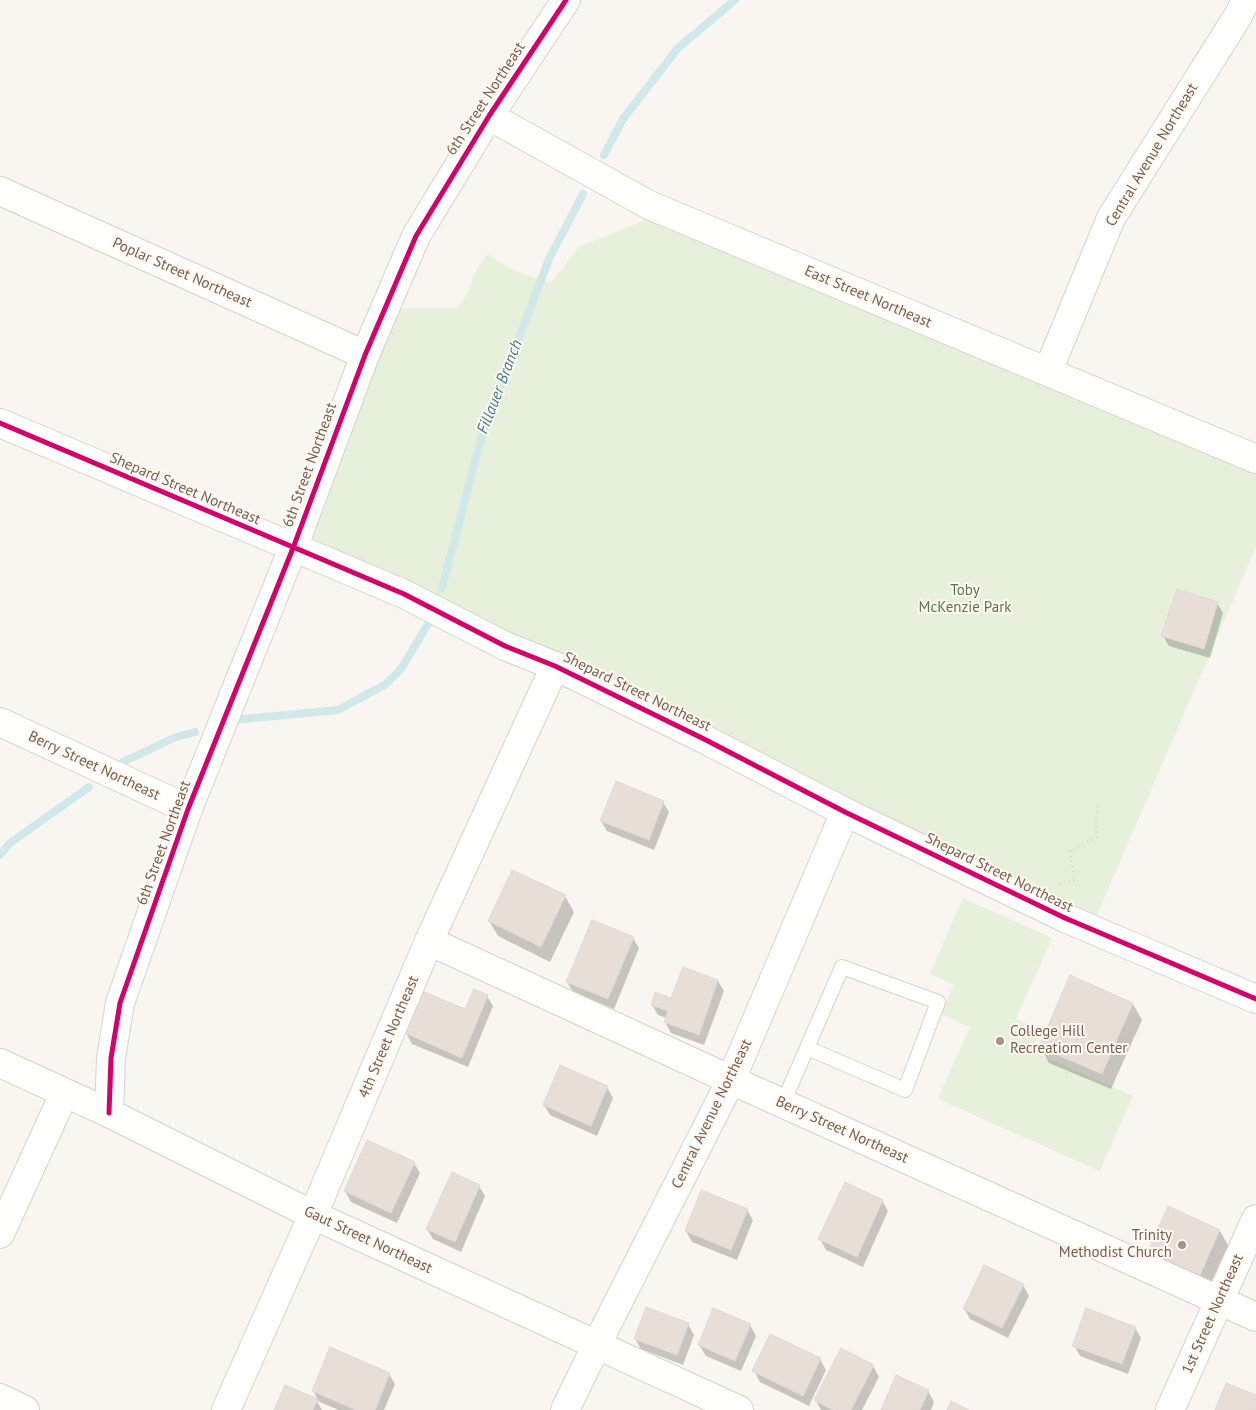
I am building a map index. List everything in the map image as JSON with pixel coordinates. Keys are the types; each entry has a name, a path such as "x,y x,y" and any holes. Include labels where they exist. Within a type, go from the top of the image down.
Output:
{"street":[{"name":"6th Street Northeast","path":"109,1114 111,1058 120,1003 188,809 293,548 365,356 416,236 489,116 566,0"},
{"name":"Central Avenue Northeast","path":"1048,371 1111,218 1238,16 1246,0"},
{"name":"East Street Northeast","path":"489,116 648,205 1256,459"},
{"name":"Poplar Street Northeast","path":"0,191 365,356"},
{"name":"Shepard Street Northeast","path":"0,423 404,594 505,646 555,666 704,739 846,812 1039,906 1256,999"},
{"name":"4th Street Northeast","path":"226,1410 313,1215 430,941 555,666"},
{"name":"Berry Street Northeast","path":"0,722 188,809"},
{"name":"Central Avenue Northeast","path":"565,1410 731,1080 846,812"},
{"name":"Berry Street Northeast","path":"430,941 731,1080 1256,1317"},
{"name":"Gaut Street Northeast","path":"0,1064 109,1114 313,1215 740,1410"},
{"path":"0,1234 64,1094"},
{"name":"1st Street Northeast","path":"1170,1410 1256,1219"},
{"path":"0,1398 25,1410"}],"lane":[{"path":"783,1103 842,967 938,1002 905,1090 807,1048"}],"path":[{"path":"1039,906 1056,884 1075,880 1070,852 1096,837 1097,805"}],"green space":[{"name":"Toby McKenzie Park","path":"649,205 1256,459 1256,547 1091,929 293,548 385,308 457,308 468,293 475,272 487,254 513,270 550,283 579,247 643,221"},
{"name":"College Hill Recreatiom Center","path":"963,898 1052,938 1016,1019 1041,1030 1031,1051 1133,1096 1100,1171 938,1099 970,1027 941,1014 954,985 930,974"}],"building":[{"path":"1177,589 1218,602 1204,649 1161,636"},
{"path":"616,781 664,801 649,840 600,821"},
{"path":"512,870 566,895 541,947 488,921"},
{"path":"592,920 634,937 608,999 566,982"},
{"path":"683,967 718,980 699,1035 664,1022 668,1011 651,1005 655,992 671,998"},
{"path":"1070,975 1133,1003 1102,1074 1039,1047"},
{"path":"474,989 488,995 462,1058 405,1033 422,991 465,1009"},
{"path":"560,1065 608,1086 591,1126 543,1105"},
{"path":"367,1140 415,1162 391,1213 344,1191"},
{"path":"452,1172 480,1185 455,1242 426,1229"},
{"path":"845,1182 883,1200 857,1257 818,1239"},
{"path":"701,1190 748,1209 731,1250 685,1231"},
{"name":"Trinity Methodist Church","path":"1168,1206 1220,1230 1196,1284 1144,1260"},
{"path":"984,1265 1024,1284 1002,1328 963,1309"},
{"path":"646,1307 689,1323 677,1355 634,1339"},
{"path":"713,1308 751,1324 735,1361 698,1345"},
{"path":"1086,1308 1136,1327 1122,1364 1072,1346"},
{"path":"770,1334 821,1358 803,1396 752,1371"},
{"path":"330,1347 390,1373 375,1410 356,1410 312,1391"},
{"path":"841,1348 874,1365 851,1410 833,1410 814,1400"},
{"path":"896,1375 929,1390 920,1410 881,1410"},
{"path":"1226,1383 1256,1395 1256,1410 1215,1410"},
{"path":"285,1385 318,1399 313,1410 274,1410"},
{"path":"951,1401 969,1410 947,1410"}],"waterway":[{"name":"Fillauer Branch","path":"604,155 623,119 678,48 735,0"},
{"name":"Fillauer Branch","path":"442,588 482,435 549,259 583,194"},
{"name":"Fillauer Branch","path":"233,720 338,710 386,684 401,669 434,614"},
{"name":"Fillauer Branch","path":"123,762 176,737 195,732"},
{"name":"Fillauer Branch","path":"0,855 10,843 89,787"}],"cycle path":[{"path":"109,1113 111,1058 120,1003 188,809 293,548 365,355 416,236 489,116 566,0"},
{"path":"0,423 404,594 505,646 555,666 704,739 845,812 1065,918 1256,999"}],"place":[{"name":"College Hill Recreatiom Center","path":"1000,1041"},
{"name":"Trinity Methodist Church","path":"1182,1245"}]}
